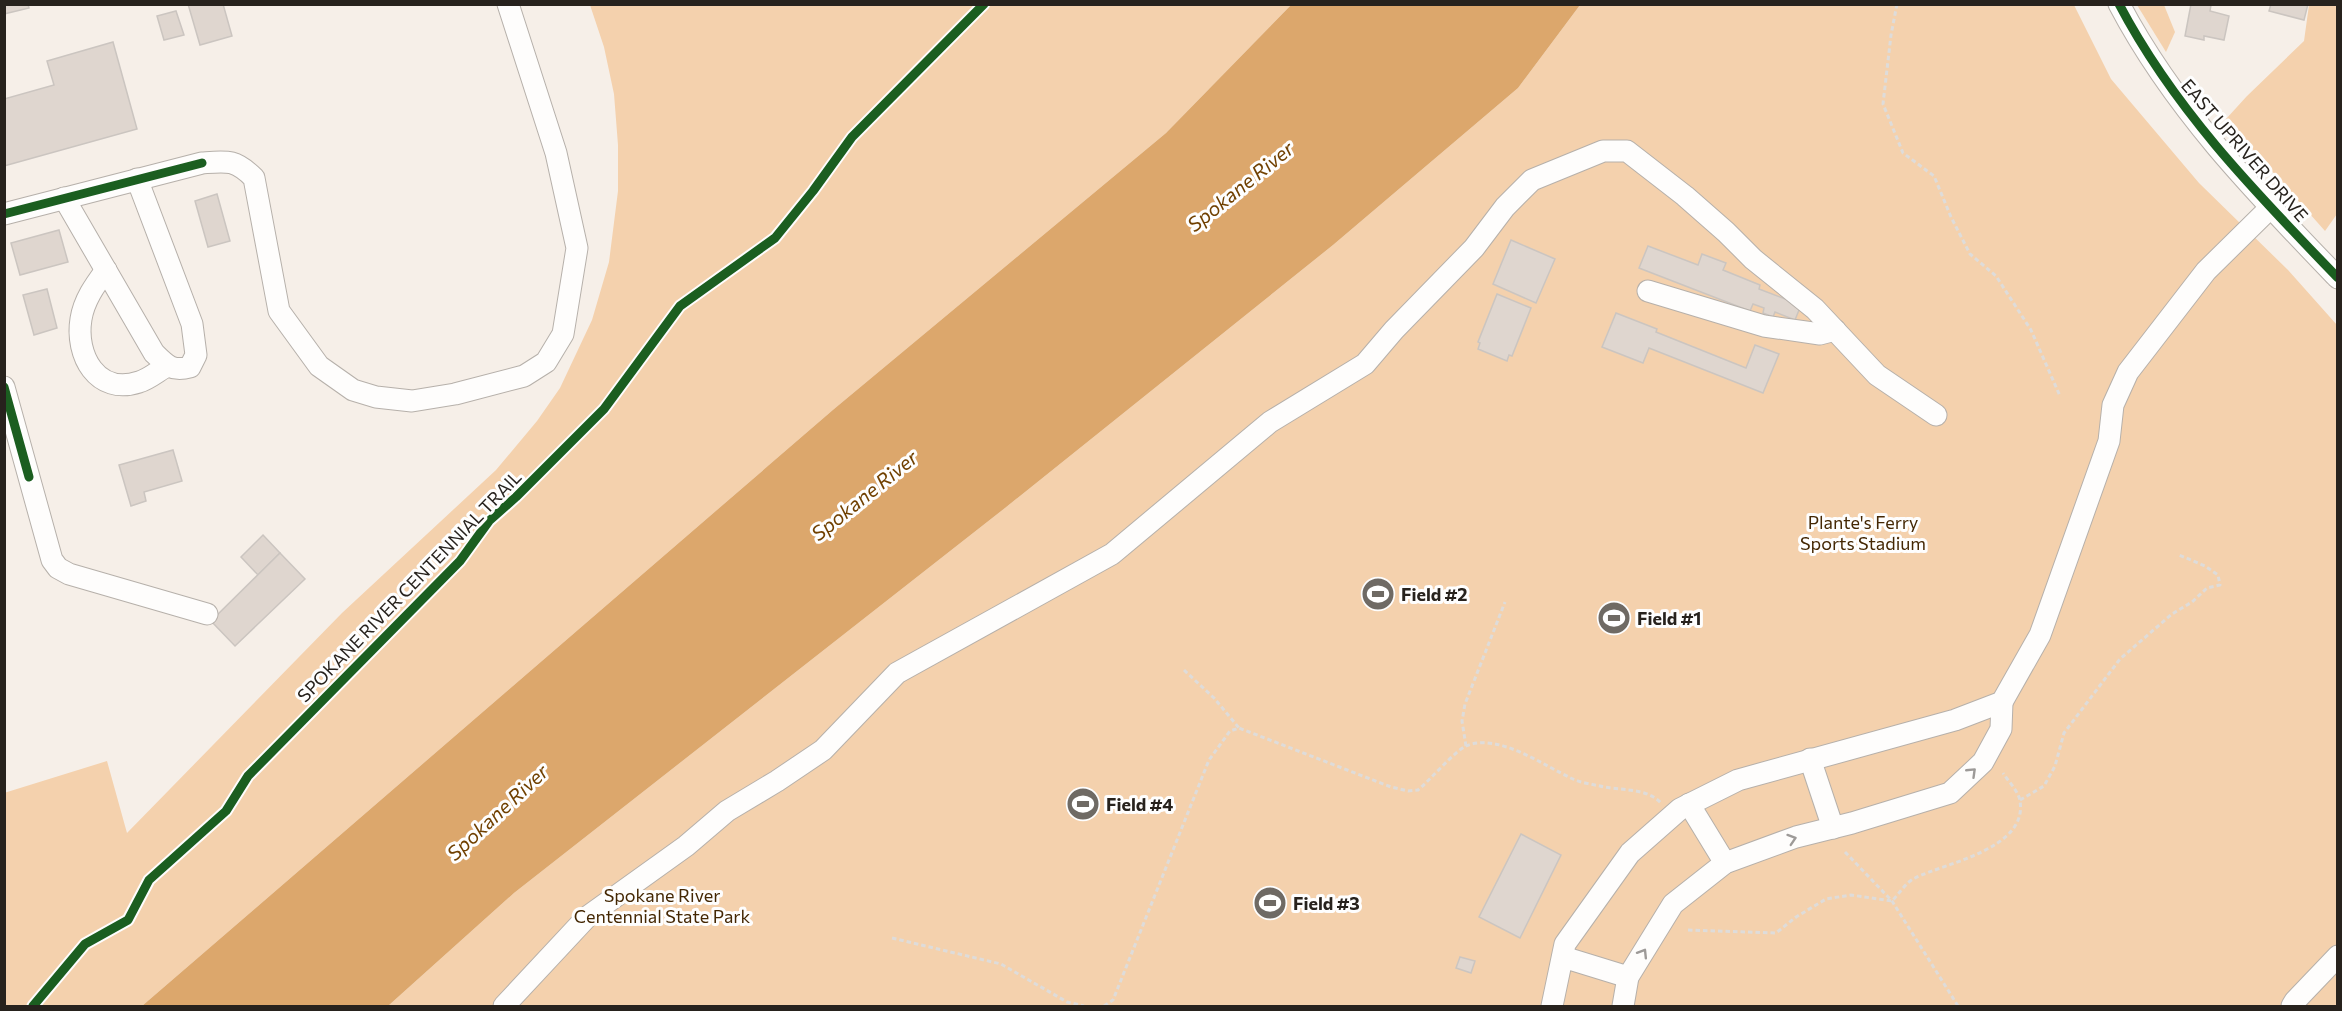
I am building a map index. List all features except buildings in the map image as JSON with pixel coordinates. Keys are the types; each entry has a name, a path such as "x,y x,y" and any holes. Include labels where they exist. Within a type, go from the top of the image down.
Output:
{"street":[{"path":"4,213 202,163 227,161 242,165 254,178 279,311 319,366 353,390 376,397 412,401 455,394 524,376 546,362 563,334 577,248 556,153 508,4"},
{"name":"EAST UPRIVER DRIVE","path":"2118,4 2148,55 2184,107 2270,208 2337,278"},
{"path":"504,1006 587,917 686,846 728,811 824,750 897,673 1112,554 1270,422 1365,364 1394,330 1474,248 1505,207 1532,180 1603,151 1627,151 1693,203 1753,258 1815,309 1877,375 1936,415"},
{"path":"64,198 154,353 167,366 180,370 190,367 196,355 192,324 137,179"},
{"path":"1623,1006 1628,977 1673,904 1725,863 1796,837 1950,793 1983,762 2001,729 2002,702 2040,635 2109,441 2113,405 2128,372 2206,271 2270,208"},
{"path":"106,270 90,292 81,318 80,341 85,360 101,379 118,384 139,382 167,366"},
{"path":"1648,291 1764,326 1820,334 1835,330"},
{"path":"4,387 52,560 58,568 69,574 207,614"},
{"path":"1552,1006 1565,944 1630,853 1680,810 1738,780 1955,720 2002,702"},
{"path":"1810,759 1833,828"},
{"path":"1680,810 1725,863"},
{"path":"2292,1006 2337,956"},
{"path":"1563,957 1628,977"}],"path":[{"path":"1897,4 1883,104 1903,153 1934,176 1970,254 1996,276 2025,321 2060,396"},
{"path":"2020,800 2044,786 2055,766 2064,733 2120,659 2172,614 2192,602 2207,588 2220,585 2218,575 2205,566 2179,555"},
{"path":"1466,746 1462,722 1466,704 1505,602"},
{"path":"1184,669 1214,698 1239,728 1391,788 1419,790 1466,746 1498,744 1531,757 1576,780 1602,787 1641,792 1680,810"},
{"path":"1104,1006 1113,999 1209,760 1230,731 1239,728"},
{"path":"1892,901 1912,879 1994,847 2013,830 2019,816 2020,800 2003,773"},
{"path":"1845,852 1892,901 1958,1006"},
{"path":"1688,930 1776,933 1796,917 1826,899 1851,895 1892,901"},
{"path":"892,938 1001,964 1067,1002 1084,1006"},
{"path":"1064,1006 1067,1002"}],"green space":[{"path":"590,5 1291,5 1166,133 834,409 142,1006 5,1006 4,793 107,761 127,833 342,613 496,470 537,421 560,388 592,320 609,262 618,191 618,145 614,94 604,47"},
{"name":"Plante's Ferry Sports Stadium","path":"1580,5 2074,5 2111,79 2199,183 2288,270 2337,325 2337,1006 388,1006 514,893 1005,508 1333,245 1518,88"},
{"path":"2137,5 2164,5 2175,32 2166,52"},
{"path":"2309,5 2337,5 2337,214 2325,231 2226,119 2304,41"}],"water":[{"name":"Spokane River","path":"1291,5 1580,5 1518,88 1333,245 1005,508 514,893 388,1006 142,1006 834,409 1166,133"}],"cycle path":[{"name":"SPOKANE RIVER CENTENNIAL TRAIL","path":"33,1006 85,944 128,920 149,880 226,811 248,776 460,561 489,521 604,409 680,306 775,238 852,137 984,4"},
{"path":"2119,4 2165,79 2218,148 2338,278"},
{"path":"4,214 202,163"},
{"path":"4,387 29,477"}],"place":[{"name":"Field #2","path":"1378,594"},
{"name":"Field #1","path":"1614,618"},
{"name":"Field #4","path":"1083,804"},
{"name":"Field #3","path":"1270,903"}],"park label":[{"name":"Spokane River Centennial State Park","path":"662,905"}]}
